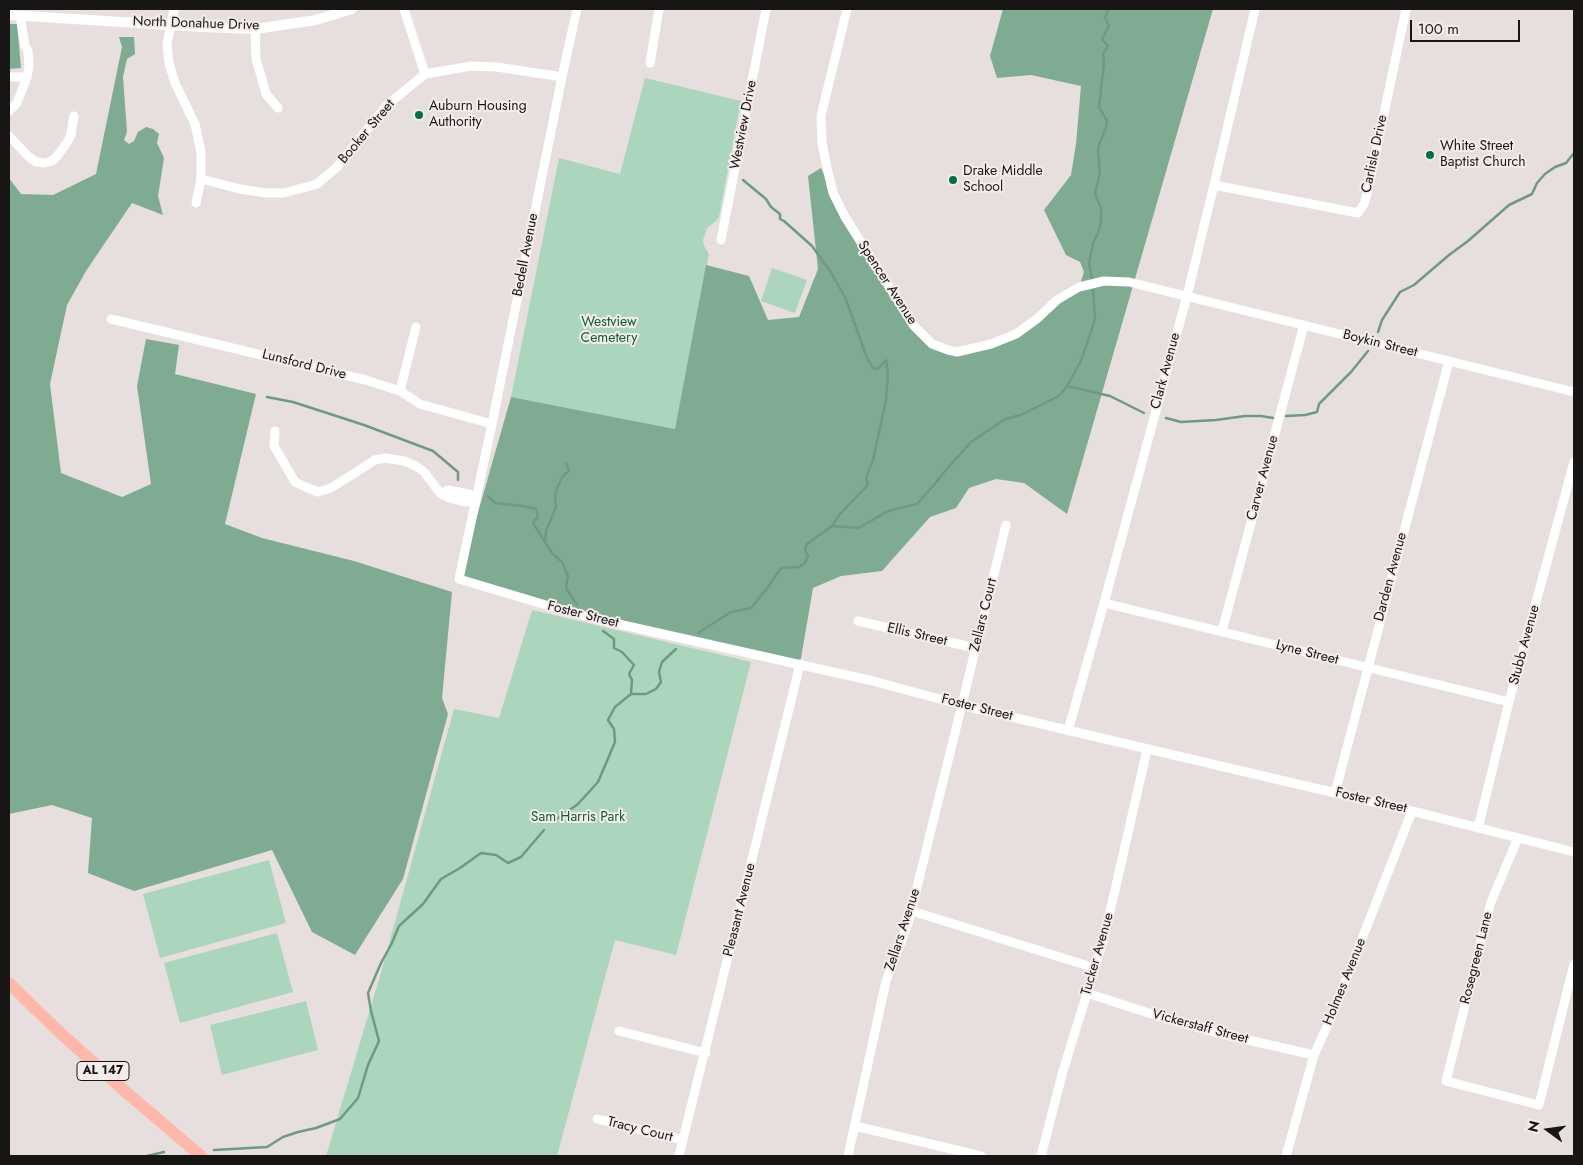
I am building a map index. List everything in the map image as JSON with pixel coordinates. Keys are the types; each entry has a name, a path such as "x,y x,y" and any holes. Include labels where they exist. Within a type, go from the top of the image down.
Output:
{"main road":[{"name":"AL 147","path":"9,983 85,1055 201,1156"}],"street":[{"path":"174,9 167,44 169,63 175,82 195,124 201,152 201,178 196,203"},
{"name":"North Donahue Drive","path":"9,15 170,26 254,28 316,20 352,9"},
{"path":"404,9 424,74"},
{"name":"Bedell Avenue","path":"476,501 577,9"},
{"path":"650,64 660,9"},
{"name":"Westview Drive","path":"721,240 766,9"},
{"name":"Spencer Avenue","path":"847,9 821,116 822,142 833,193 845,217 914,326 932,344 957,352 991,344 1016,334 1038,318 1057,300 1079,286 1104,281 1129,282 1187,296"},
{"name":"Clark Avenue","path":"1068,731 1187,296 1255,9"},
{"name":"Carlisle Drive","path":"1214,185 1358,213 1364,204 1367,194 1406,9"},
{"path":"9,111 16,103 27,77 28,51 25,46 21,22 22,16"},
{"path":"254,28 256,59 260,76 266,94 278,108"},
{"name":"Booker Street","path":"201,178 266,194 284,193 317,184 338,167 386,105 424,74 471,66 497,67 562,77"},
{"path":"9,77 27,77"},
{"path":"9,136 29,158 36,162 44,163 58,156 68,142 74,116"},
{"name":"Boykin Street","path":"1187,296 1574,392"},
{"name":"Lunsford Drive","path":"111,319 358,378 400,391 420,404 492,424"},
{"name":"Carver Avenue","path":"1222,632 1304,325"},
{"path":"400,391 416,327"},
{"name":"Darden Avenue","path":"1335,793 1449,361"},
{"path":"275,431 274,446 295,482 306,488 318,492 331,488 375,460 385,458 404,461 416,466 424,472 441,494 448,490 469,494 476,501"},
{"name":"Stubb Avenue","path":"1478,828 1509,702 1574,462"},
{"name":"Foster Street","path":"476,501 459,579 546,606 800,664 1068,731 1412,811 1574,852"},
{"name":"Zellars Court","path":"962,705 1006,525"},
{"name":"Lyne Street","path":"1104,603 1509,702"},
{"name":"Ellis Street","path":"858,621 975,648"},
{"name":"Pleasant Avenue","path":"679,1156 706,1053 800,664"},
{"name":"Zellars Avenue","path":"848,1156 886,981 912,911 962,705"},
{"name":"Tucker Avenue","path":"1041,1156 1066,1063 1104,938 1147,750"},
{"name":"Holmes Avenue","path":"1286,1156 1314,1055 1333,1013 1412,811"},
{"name":"Rosegreen Lane","path":"1518,838 1491,902 1446,1081 1539,1105 1574,964"},
{"path":"912,911 1095,968"},
{"name":"Vickerstaff Street","path":"1087,993 1167,1019 1314,1055"},
{"path":"619,1031 706,1053"},
{"name":"Tracy Court","path":"597,1119 683,1140"},
{"path":"855,1126 981,1156"}],"green space":[{"path":"1003,9 1213,9 1067,514 1024,483 996,479 969,488 956,508 930,517 882,571 841,576 813,588 800,664 719,647 459,579 511,397 675,429 706,265 749,276 768,320 799,317 818,269 808,176 821,168 833,193 914,326 948,350 1016,334 1079,287 1084,272 1080,262 1066,255 1044,210 1071,175 1076,144 1081,86 1031,75 997,78 990,56"},
{"path":"9,24 17,24 21,68 9,69"},
{"path":"119,37 134,37 135,54 127,59 123,77 127,132 124,140 129,144 134,141 138,132 146,127 153,129 159,134 157,143 164,158 158,196 163,215 132,203 86,271 67,305 50,384 61,473 122,497 151,484 137,386 146,339 179,345 175,374 256,394 225,524 262,538 354,561 452,592 442,698 448,714 403,879 355,955 312,932 272,850 134,891 88,873 92,818 52,805 9,814 9,178 21,194 53,195 96,174 122,47"},
{"name":"Westview Cemetery","path":"645,78 741,101 719,217 707,228 703,240 709,254 675,429 511,397 559,158 620,174"},
{"path":"772,268 807,280 795,313 761,301"},
{"name":"Sam Harris Park","path":"532,610 751,662 676,955 615,940 557,1156 326,1156 380,976 454,709 499,718"},
{"path":"269,860 286,923 160,958 143,894"},
{"path":"277,933 293,992 180,1023 164,963"},
{"path":"306,1001 318,1050 222,1075 210,1025"}],"waterway":[{"path":"1092,278 1089,264 1093,243 1101,222 1101,208 1095,194 1100,172 1099,145 1107,121 1099,107 1104,63 1103,54 1108,46 1102,39 1109,26 1105,18 1108,9"},
{"path":"1378,332 1382,320 1400,292 1414,285 1509,205 1532,194 1537,183 1545,174 1555,167 1566,163 1574,153"},
{"path":"698,633 731,612 751,608 781,568 799,567 805,563 808,556 805,550 807,544 832,526 840,514 868,485 866,478 873,460 886,400 888,374 886,360 879,368 873,368 867,358 845,297 830,271 812,246 780,219 780,214 771,207 766,199 743,180"},
{"path":"1067,386 1080,363 1095,319 1093,290"},
{"path":"1286,416 1317,412 1319,404 1351,372 1368,351"},
{"path":"832,526 859,528 886,512 917,504 971,442 1005,419 1021,415 1059,396 1067,386 1110,396 1144,413"},
{"path":"267,397 293,402 364,425 433,451 458,472 458,480"},
{"path":"1166,418 1181,422 1245,416 1273,418"},
{"path":"545,541 546,531 556,507 555,496 558,486 563,476 569,471 566,463"},
{"path":"488,496 495,503 536,509 538,516 533,523 552,553 562,562 568,576 566,588 577,605"},
{"path":"603,631 614,639 614,648 622,652 634,665 629,674 632,680 631,694"},
{"path":"554,821 578,804 598,782 615,742 614,729 608,720 615,707 631,694 646,694 656,689 661,682 659,672 662,662 676,649"},
{"path":"214,1150 267,1147 283,1137 340,1119 358,1098 368,1065 379,1041 368,993 399,926 423,904 441,879 481,853 496,855 508,863 521,857 544,830"},
{"path":"147,1156 164,1152"}],"place":[{"name":"Auburn Housing Authority","path":"419,115"},
{"name":"White Street Baptist Church","path":"1430,155"},
{"name":"Drake Middle School","path":"953,180"}]}
